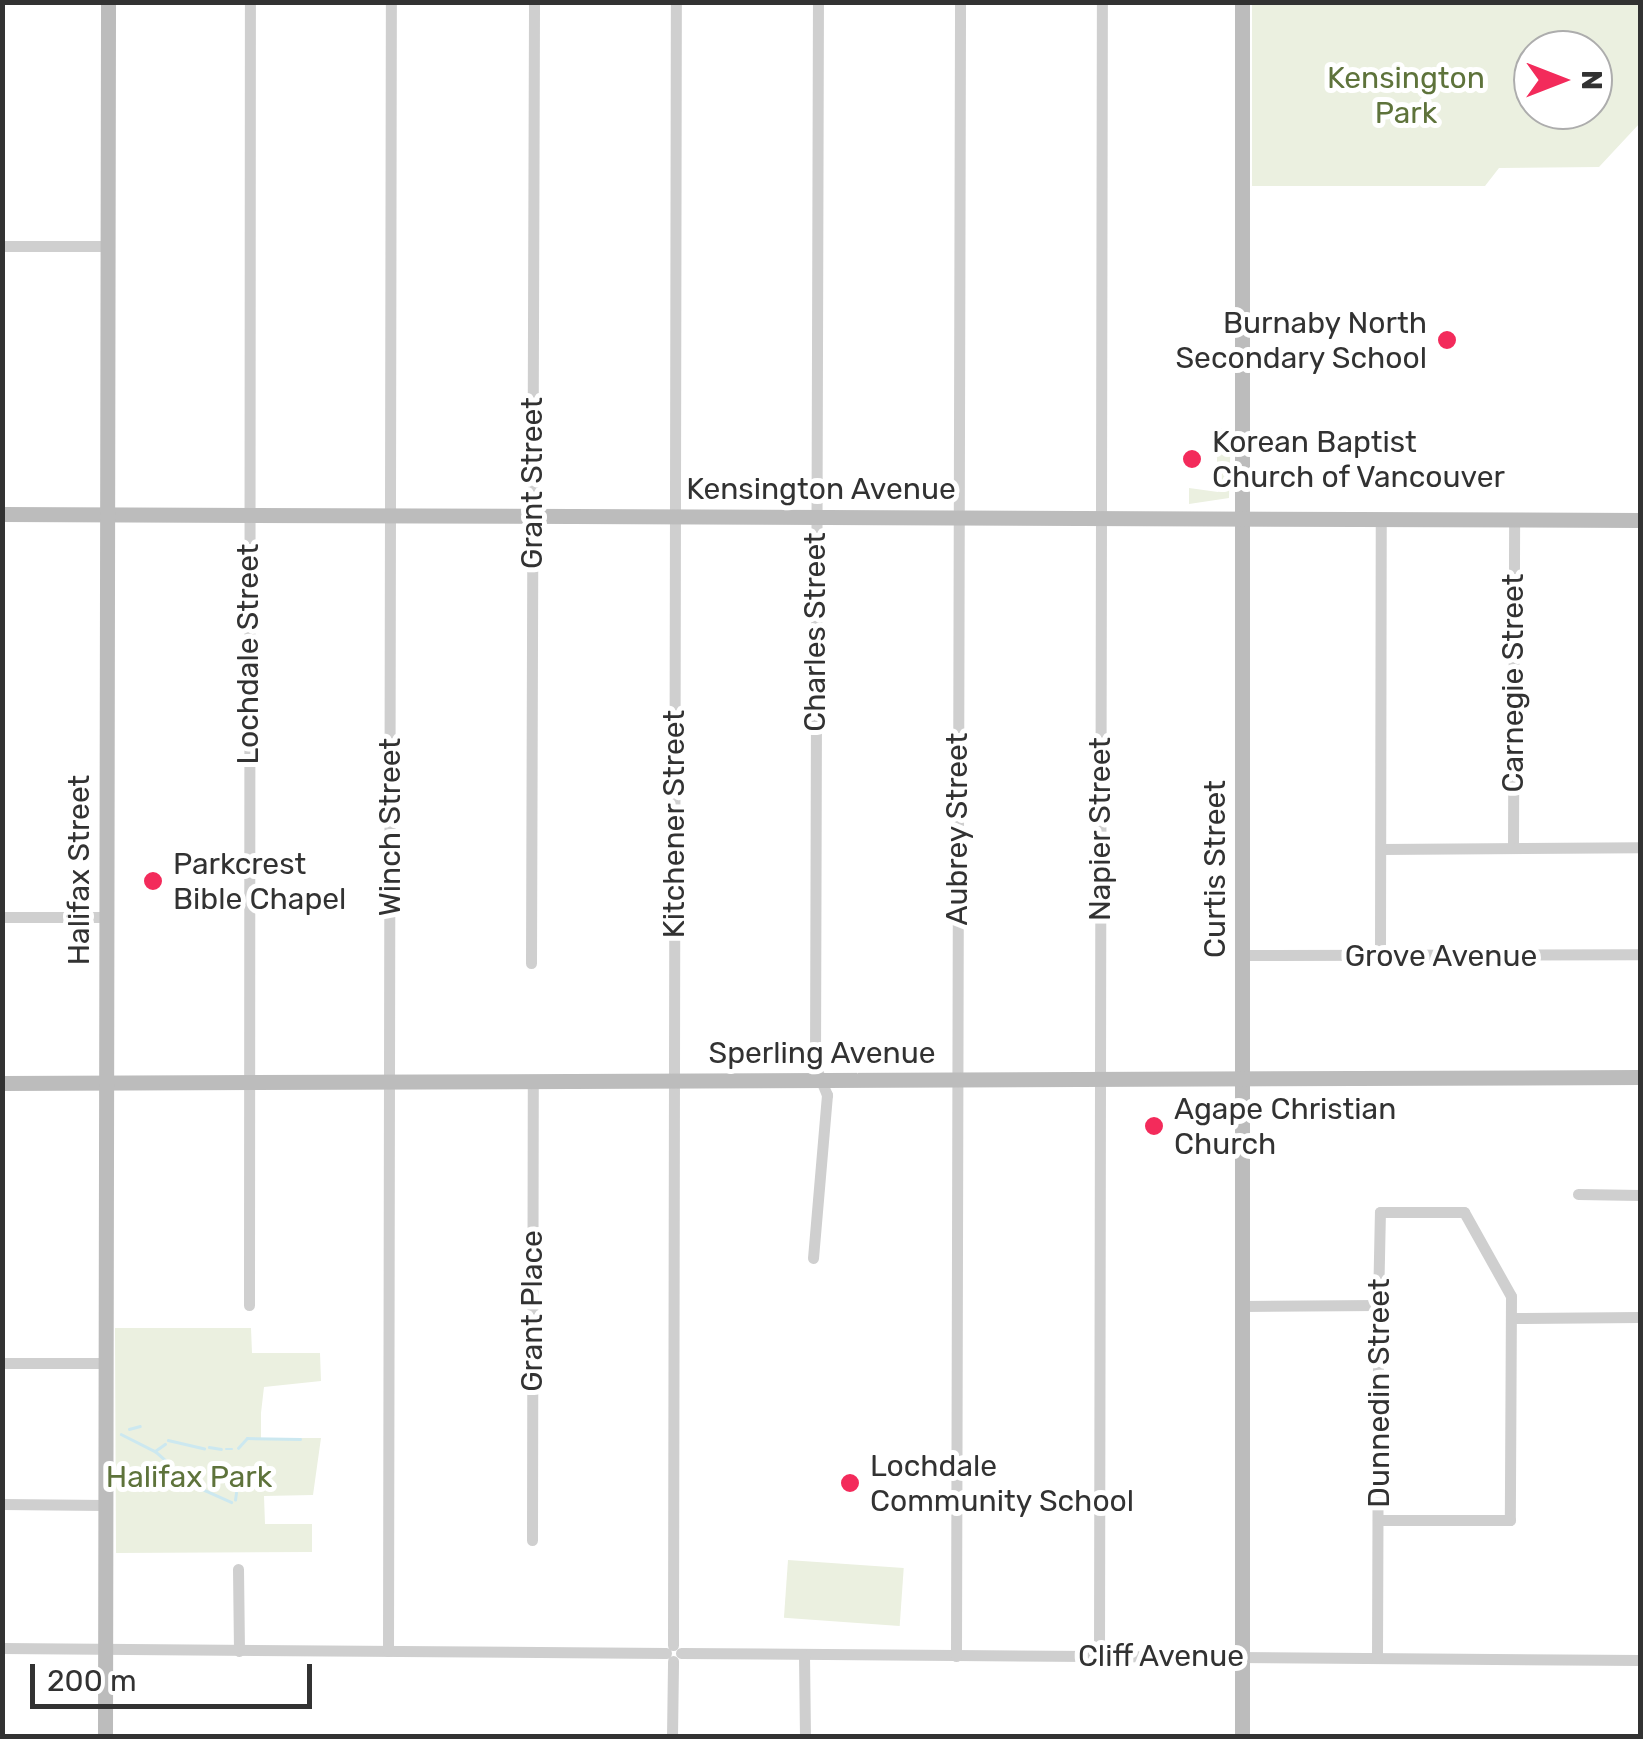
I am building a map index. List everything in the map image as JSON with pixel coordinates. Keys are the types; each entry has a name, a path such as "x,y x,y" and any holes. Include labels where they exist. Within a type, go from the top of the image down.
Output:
{"street":[{"name":"Halifax Street","path":"105,1736 108,2"},
{"name":"Lochdale Street","path":"249,1304 250,2"},
{"name":"Winch Street","path":"388,1651 391,2"},
{"name":"Grant Street","path":"531,963 534,2"},
{"name":"Kitchener Street","path":"672,1736 676,2"},
{"name":"Charles Street","path":"812,1258 826,1153 821,1080 815,1066 818,2"},
{"name":"Aubrey Street","path":"956,1656 960,2"},
{"name":"Napier Street","path":"1099,1656 1102,2"},
{"name":"Curtis Street","path":"1242,2 1242,1736"},
{"path":"2,246 108,246"},
{"name":"Kensington Avenue","path":"2,514 1640,521"},
{"path":"1380,956 1381,519"},
{"name":"Carnegie Street","path":"1513,847 1514,520"},
{"path":"1381,848 1640,847"},
{"path":"2,917 106,917"},
{"name":"Grove Avenue","path":"1242,955 1640,954"},
{"name":"Sperling Avenue","path":"2,1083 1640,1077"},
{"name":"Grant Place","path":"532,1540 533,1082"},
{"path":"1578,1194 1640,1195"},
{"name":"Dunnedin Street","path":"1378,1658 1380,1212 1464,1212 1506,1278 1512,1318"},
{"path":"1242,1306 1378,1305"},
{"path":"1378,1520 1510,1520 1512,1318 1640,1317"},
{"path":"2,1363 106,1363"},
{"path":"2,1504 105,1505"},
{"path":"238,1569 238,1650"},
{"name":"Cliff Avenue","path":"2,1648 1640,1660"},
{"path":"804,1655 805,1736"}],"green space":[{"name":"Kensington Park","path":"1252,3 1640,3 1640,123 1599,167 1499,168 1485,186 1252,186"},
{"path":"1216,428 1231,428 1229,498 1189,504 1189,488 1218,492"},
{"name":"Halifax Park","path":"115,1328 251,1328 252,1353 320,1353 321,1381 264,1387 261,1413 261,1438 321,1438 313,1495 264,1496 265,1524 312,1524 312,1552 116,1553"},
{"path":"788,1560 904,1568 900,1626 784,1618"}],"waterway":[{"path":"129,1429 140,1426"},
{"path":"121,1434 155,1451 165,1444"},
{"path":"238,1448 247,1438 300,1439"},
{"path":"168,1440 204,1448"},
{"path":"209,1447 221,1449"},
{"path":"226,1449 232,1449"},
{"path":"155,1451 196,1487"},
{"path":"202,1489 231,1502"},
{"path":"235,1500 236,1493"}],"place":[{"name":"Burnaby North Secondary School","path":"1447,340"},
{"name":"Korean Baptist Church of Vancouver","path":"1192,459"},
{"name":"Parkcrest Bible Chapel","path":"153,881"},
{"name":"Agape Christian Church","path":"1154,1126"},
{"name":"Lochdale Community School","path":"850,1483"}]}
